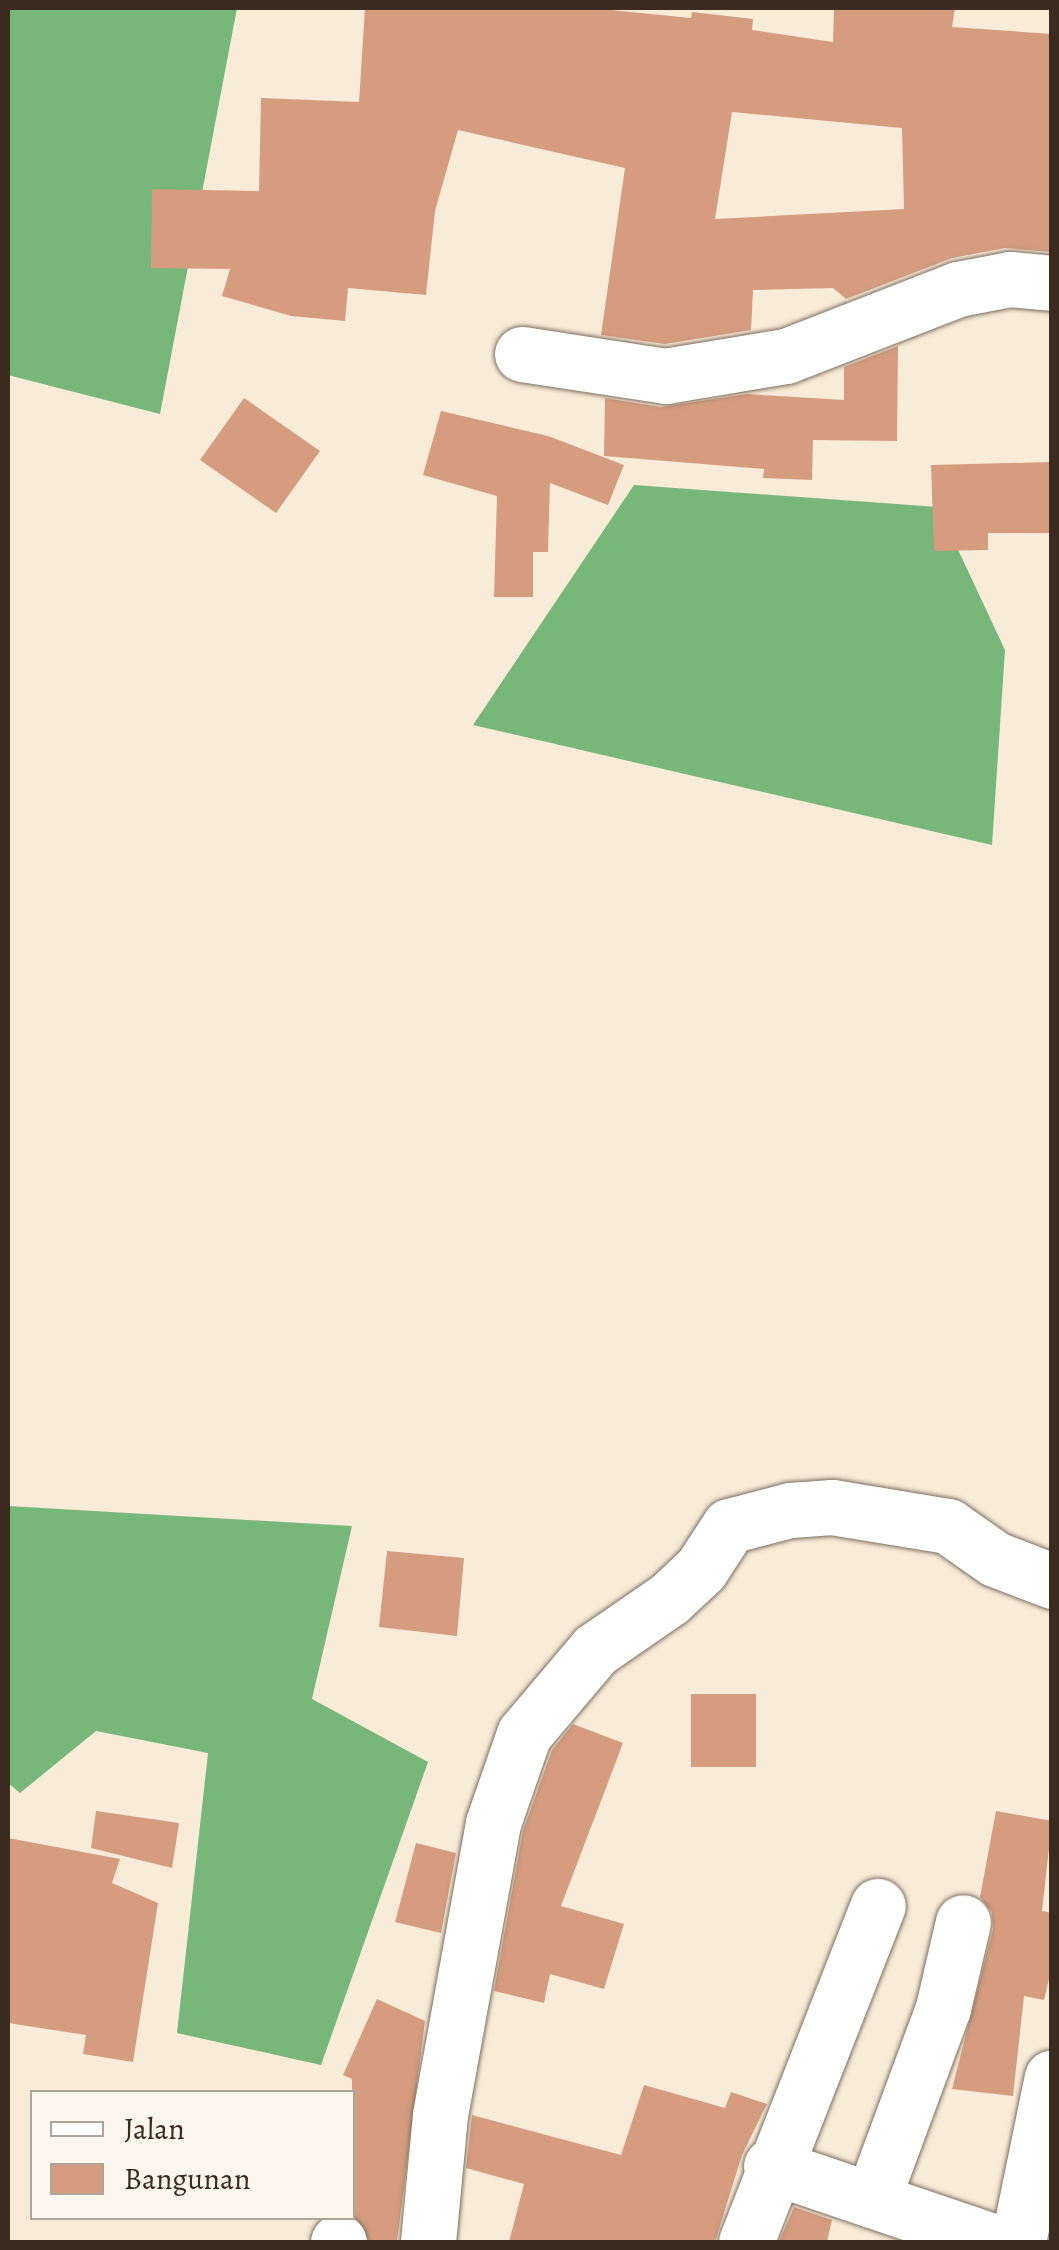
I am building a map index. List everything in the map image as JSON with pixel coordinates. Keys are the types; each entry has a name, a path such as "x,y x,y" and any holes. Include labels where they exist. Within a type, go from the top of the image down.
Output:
{"street":[{"path":"522,354 666,376 786,356 958,290 1010,278 1052,282"},
{"path":"428,2242 440,2116 493,1824 524,1734 595,1650 669,1599 700,1569 729,1526 790,1510 832,1507 948,1526 995,1559 1052,1581"},
{"path":"746,2242 772,2166 878,1906"},
{"path":"872,2200 942,2008 962,1922"},
{"path":"1018,2242 1052,2077"},
{"path":"772,2166 996,2242"}],"green space":[{"path":"8,8 237,8 160,414 8,375"},
{"path":"634,485 938,507 1005,650 992,845 473,725"},
{"path":"8,1506 352,1526 312,1699 428,1762 321,2065 177,2033 208,1753 96,1731 20,1793 8,1783"}],"building":[{"path":"365,8 590,8 691,18 692,12 753,19 752,30 833,42 834,8 955,8 952,27 1052,34 1052,252 1005,248 952,258 846,299 833,288 753,290 751,330 665,344 601,335 625,168 458,130 435,211 426,295 348,288 345,321 291,316 222,296 230,269 151,268 152,189 259,191 261,98 359,102","holes":["732,112 902,128 904,209 715,219"]},
{"path":"898,346 897,441 813,440 812,480 763,478 764,469 604,456 605,398 661,407 747,394 844,400 844,367"},
{"path":"244,398 320,451 276,513 200,460"},
{"path":"441,411 548,436 624,465 608,505 550,483 548,552 533,552 533,597 494,597 497,496 423,475"},
{"path":"1052,462 1052,533 988,533 988,550 934,551 931,465"},
{"path":"387,1551 464,1558 457,1636 379,1627"},
{"path":"691,1694 756,1694 756,1767 691,1767"},
{"path":"573,1724 623,1743 561,1906 624,1924 604,1989 550,1974 544,2003 494,1991 523,1831 552,1750"},
{"path":"96,1811 179,1823 172,1868 91,1848"},
{"path":"996,1811 1052,1821 1042,1911 1052,1913 1052,1966 1044,2000 1024,1996 1013,2096 952,2089 993,1929 992,1912 980,1897"},
{"path":"8,1838 120,1859 112,1883 158,1903 133,2062 83,2054 86,2035 8,2023"},
{"path":"416,1843 456,1853 441,1933 395,1922"},
{"path":"377,1999 425,2021 397,2242 370,2242 355,2219 355,2090 352,2079 343,2075"},
{"path":"644,2085 725,2108 731,2092 767,2104 742,2155 715,2242 509,2242 524,2184 466,2168 472,2115 621,2155"},
{"path":"794,2207 832,2220 827,2242 779,2242"}]}
